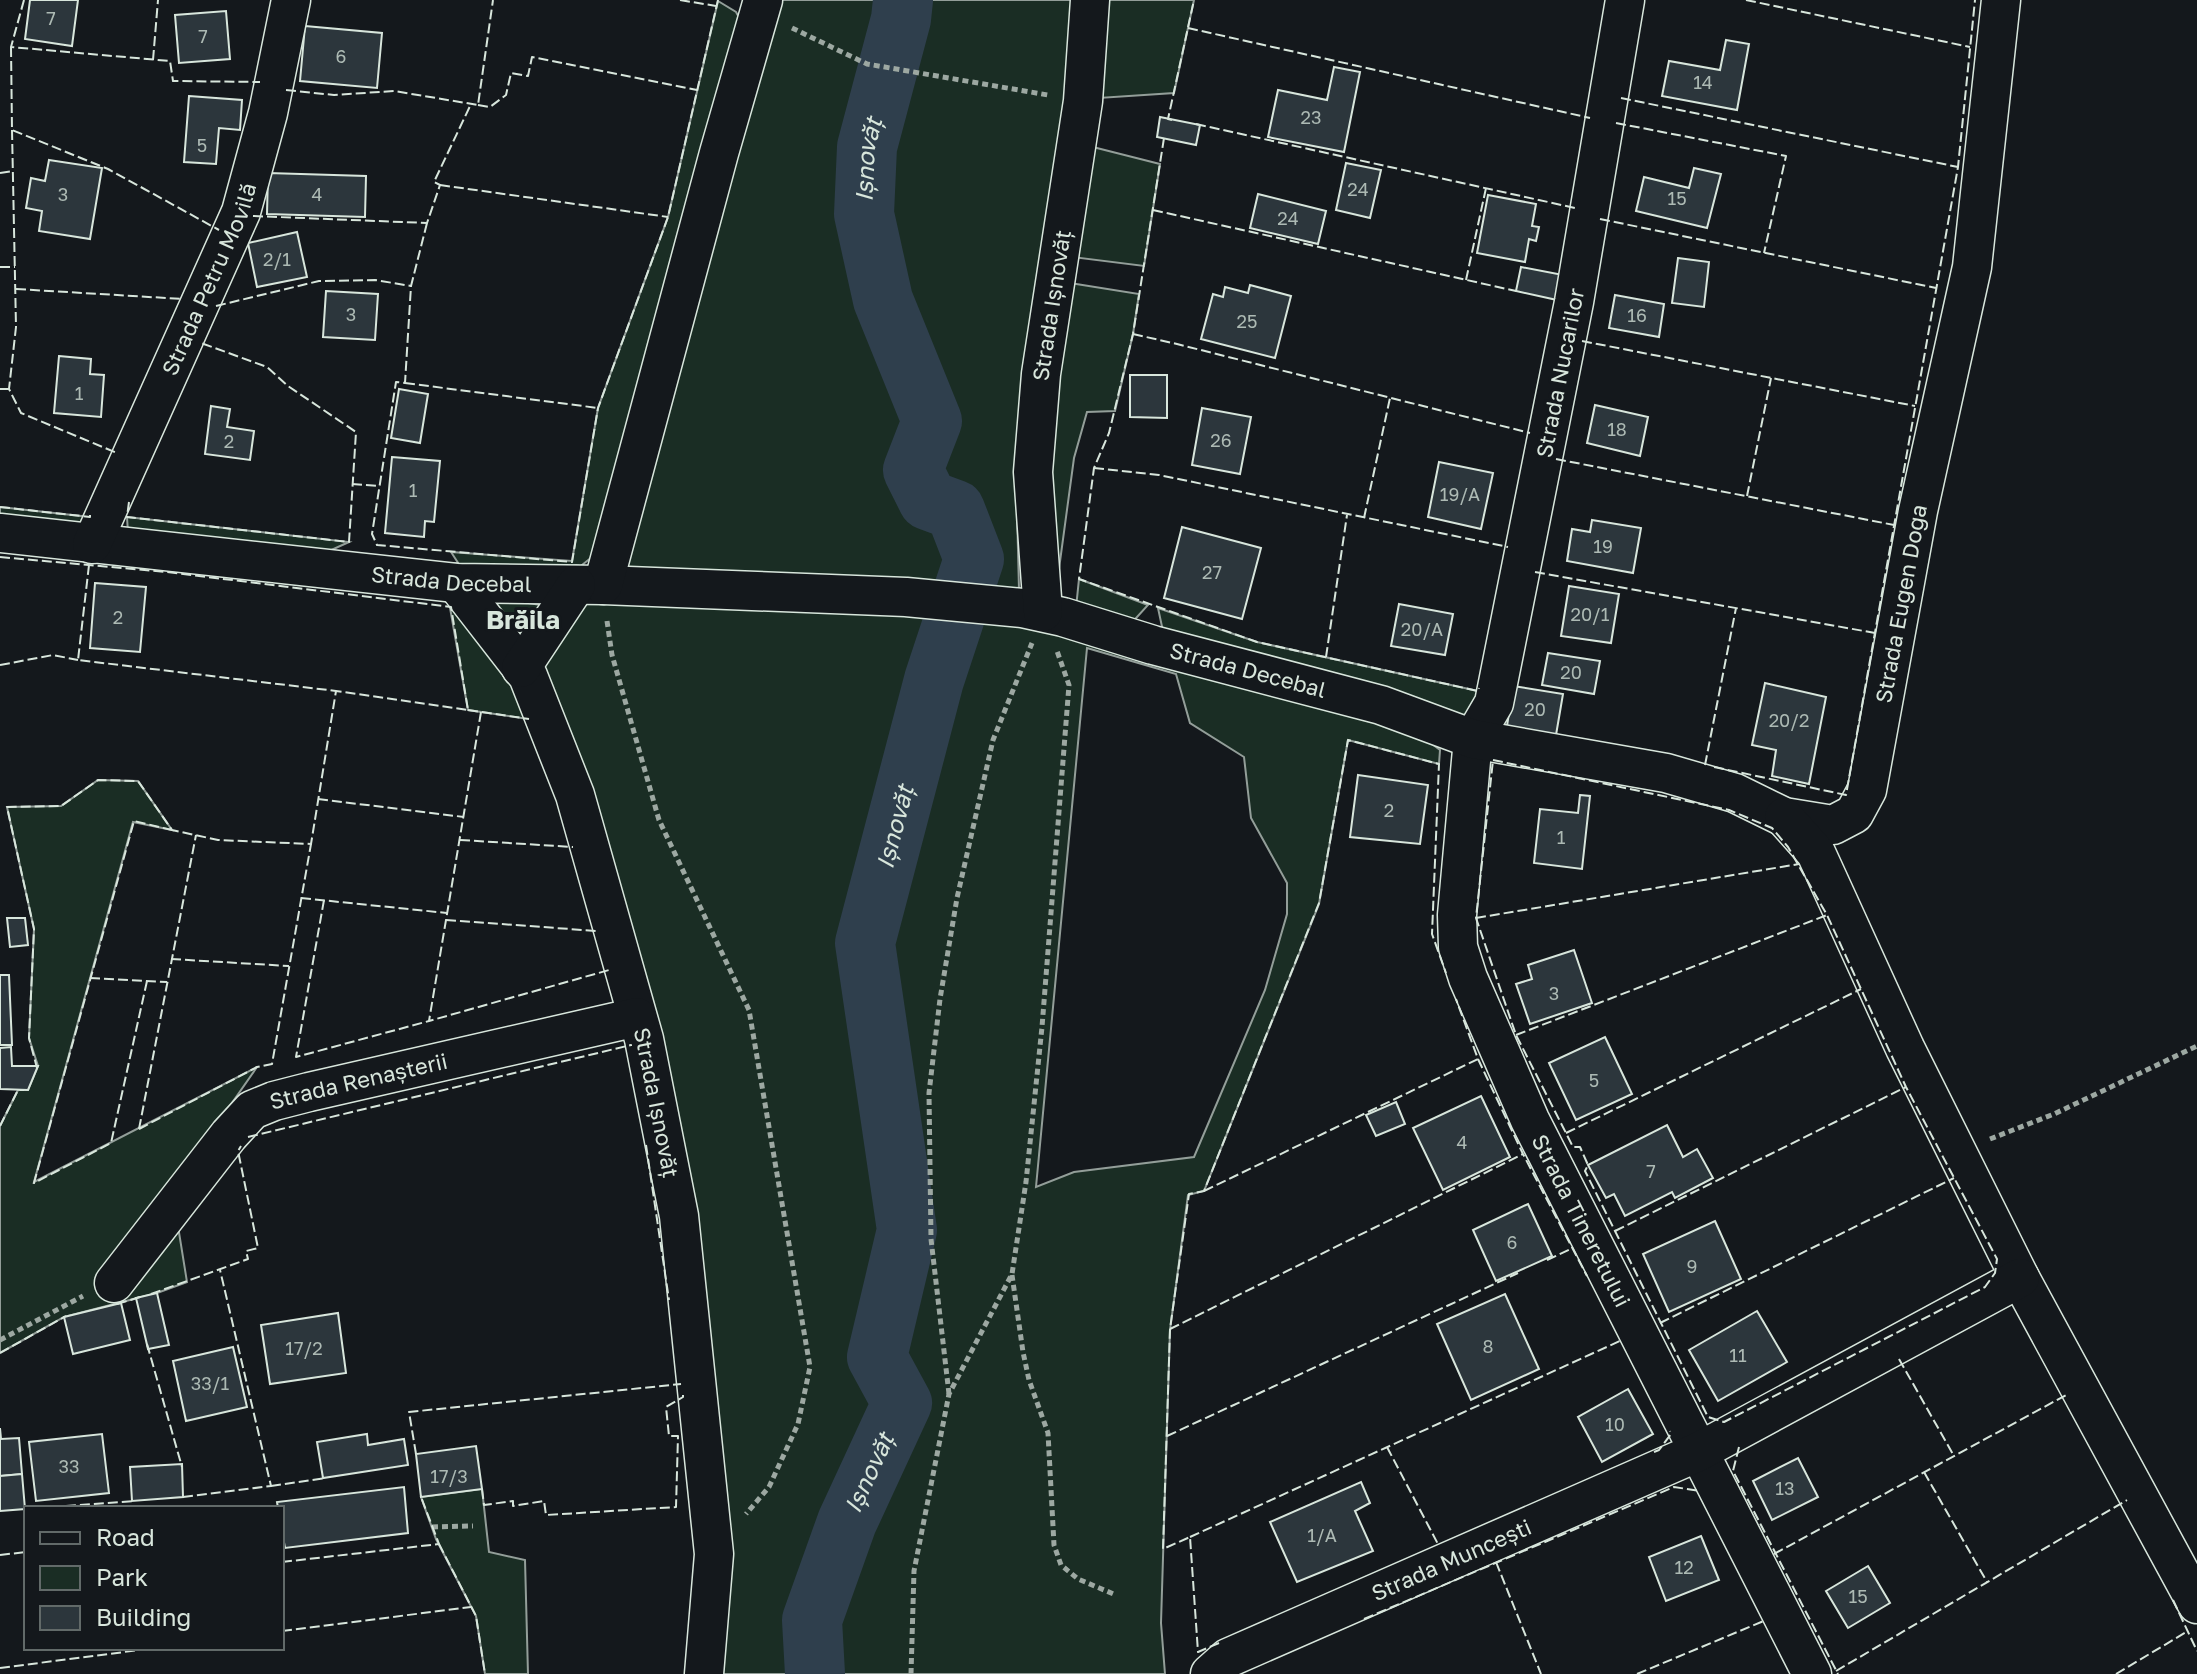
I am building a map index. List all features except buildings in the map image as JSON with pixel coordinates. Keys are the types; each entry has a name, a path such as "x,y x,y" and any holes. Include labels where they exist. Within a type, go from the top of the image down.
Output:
{"street":[{"name":"Strada Petru Movilă","path":"92,544 241,212 268,113 291,0"},
{"name":"Strada Ișnovăț","path":"1033,610 1033,472 1041,374 1083,101 1090,0"},
{"name":"Strada Nucarilor","path":"1473,739 1494,703 1574,302 1625,0"},
{"name":"Strada Eugen Doga","path":"1473,739 1666,773 1735,793 1784,817 1833,825 1854,814 1867,790 1918,511 1972,267 2001,0"},
{"path":"521,668 590,585 761,6"},
{"name":"Strada Decebal","path":"0,533 456,583 906,597 1033,610 1381,705 1473,739"},
{"name":"Strada Ișnovăț","path":"456,583 528,676 575,795 644,1039 679,1216 714,1554"},
{"name":"Strada Tineretului","path":"1473,739 1457,915 1458,947 1464,968 1530,1120 1812,1674"},
{"path":"1784,817 1816,853 1905,1048 2020,1278 2197,1604"},
{"name":"Strada Renașterii","path":"114,1283 252,1110 309,1092 637,1017"},
{"name":"Strada Muncești","path":"1210,1674 1228,1658 1698,1452 2020,1278"},
{"path":"704,1674 714,1554"}],"path":[{"path":"761,6 867,64 1083,101"},
{"path":"590,585 659,820 749,1010 810,1367 798,1424 769,1487 714,1554"},
{"path":"1033,610 1069,685 1042,1027 1026,1182 1012,1274 1026,1366 1048,1433 1054,1545 1061,1565 1078,1579 1116,1595"},
{"path":"949,1394 931,1239 929,1093 940,999 957,898 993,740 1033,610"},
{"path":"1957,1151 2054,1114 2197,1046"},
{"path":"911,1674 914,1571 949,1394 1012,1274"},
{"path":"0,1340 64,1305 114,1283"},
{"path":"432,1527 473,1526"}],"green space":[{"path":"779,0 1072,0 1068,106 1016,470 1019,590 928,580 620,570"},
{"path":"1102,0 1194,0 1174,93 1099,98"},
{"path":"718,1 736,12 745,28 592,557 577,569 464,572 451,552 572,561 598,408 668,217"},
{"path":"1085,145 1160,164 1144,266 1072,257"},
{"path":"1070,283 1139,294 1115,411 1087,412 1074,458 1056,591 1048,413"},
{"path":"0,507 90,517 75,527 0,521"},
{"path":"127,517 349,542 327,552 128,533"},
{"path":"1079,579 1148,605 1127,628 1076,608"},
{"path":"479,595 547,606 520,646"},
{"path":"449,602 517,679 535,720 468,710"},
{"path":"579,602 1013,619 1409,727 1440,750 1439,764 1348,740 1319,904 1204,1191 1188,1195 1170,1330 1161,1623 1165,1674 720,1674 700,1291 539,668","holes":["1087,648 1176,674 1190,723 1244,757 1251,818 1287,883 1287,914 1265,990 1194,1157 1074,1172 1036,1187"]},
{"path":"1158,608 1257,642 1478,691 1469,721 1164,636"},
{"path":"98,780 138,781 172,830 133,822 34,1182 257,1067 172,1189 187,1282 64,1317 0,1353 0,1126 18,1090 28,1090 38,1066 29,1038 34,929 7,807 61,806"},
{"path":"482,1489 489,1552 525,1560 528,1674 485,1674 476,1616 436,1539 421,1497"}],"waterway":[{"name":"Ișnovăț","path":"815,1674 812,1620 847,1522 902,1403 877,1357 907,1230 865,943 934,680 974,559 955,510 928,500 913,470 932,421 883,300 864,214 867,147 901,19 903,0"}],"fence":[{"path":"24,0 11,47 170,61 173,81 260,82"},
{"path":"153,60 158,0"},
{"path":"286,90 334,95 394,91 478,105 493,0"},
{"path":"680,0 716,6"},
{"path":"427,223 411,286 405,383 396,382 372,534 377,545 572,562 598,408 668,217 718,0"},
{"path":"1172,120 1168,119 1194,0"},
{"path":"1746,0 1970,47"},
{"path":"1714,767 1846,795 1958,167 1975,0"},
{"path":"1188,28 1590,118"},
{"path":"11,47 12,130 108,169 219,230"},
{"path":"478,105 490,107 506,95 511,73 528,76 532,57 697,90"},
{"path":"1621,98 1958,167"},
{"path":"253,216 427,223 440,185 434,182 471,104"},
{"path":"1616,123 1786,156 1764,253"},
{"path":"1196,124 1575,208"},
{"path":"12,130 16,327 9,389 21,413 117,453"},
{"path":"1164,138 1133,334 1109,433 1094,468 1079,579 1257,642 1478,691 1479,688"},
{"path":"0,173 13,171"},
{"path":"440,185 668,217"},
{"path":"1466,280 1486,188"},
{"path":"1153,210 1516,291"},
{"path":"1600,219 1936,288"},
{"path":"0,267 15,267"},
{"path":"216,306 319,281 375,280 411,286"},
{"path":"16,289 183,299"},
{"path":"1133,334 1530,433"},
{"path":"1582,341 1915,406"},
{"path":"129,502 127,517 349,542 356,432 288,386 267,367 201,343"},
{"path":"1747,496 1771,378"},
{"path":"405,383 598,408"},
{"path":"0,389 9,389"},
{"path":"1364,518 1390,398"},
{"path":"1556,459 1894,525"},
{"path":"1094,468 1159,475 1508,547"},
{"path":"352,484 380,486"},
{"path":"0,507 90,515"},
{"path":"1326,657 1347,515"},
{"path":"0,557 167,572 451,607 468,710 336,691 311,844 218,840 172,830 138,781 98,780 61,806 7,807 34,929 29,1038 37,1068"},
{"path":"89,565 78,660 336,691"},
{"path":"1535,572 1875,633"},
{"path":"1705,765 1736,608"},
{"path":"0,665 53,655 78,660"},
{"path":"468,710 529,719"},
{"path":"481,712 429,1021 609,970 609,967"},
{"path":"1219,1643 1198,1652 1190,1537 1163,1549 1170,1329 1189,1194 1204,1191 1319,903 1348,740 1439,764 1432,934 1446,973"},
{"path":"1493,760 1729,810 1772,828 1788,847 1827,915 1906,1087 1997,1259 1995,1273 1985,1287 1724,1422 1708,1417 1585,1171 1588,1165 1580,1147 1573,1147 1516,1035 1476,918 1493,760"},
{"path":"318,799 464,817"},
{"path":"147,981 111,1143 34,1183 134,821 172,830"},
{"path":"139,1129 196,835"},
{"path":"460,840 573,847"},
{"path":"139,1129 257,1067 272,1064 311,844"},
{"path":"1476,918 1799,864"},
{"path":"301,898 447,913"},
{"path":"324,900 296,1057 429,1021"},
{"path":"1516,1035 1827,915"},
{"path":"446,920 597,931"},
{"path":"171,959 289,966"},
{"path":"90,978 167,982"},
{"path":"1566,1133 1861,989"},
{"path":"1204,1191 1478,1059 1456,999"},
{"path":"248,1137 631,1046"},
{"path":"1478,1059 1523,1154 1587,1276"},
{"path":"1615,1231 1906,1087"},
{"path":"0,1126 18,1090 24,1090"},
{"path":"646,1145 669,1300"},
{"path":"151,1294 248,1259 246,1251 258,1248 238,1151 241,1146"},
{"path":"1170,1329 1523,1154"},
{"path":"1660,1323 1954,1178"},
{"path":"1547,1260 1573,1248"},
{"path":"183,1497 271,1486 220,1270"},
{"path":"1167,1436 1518,1273"},
{"path":"117,1304 140,1297"},
{"path":"0,1353 66,1316"},
{"path":"1190,1537 1622,1340"},
{"path":"147,1344 182,1467"},
{"path":"1899,1359 1954,1456"},
{"path":"416,1454 409,1412 681,1384"},
{"path":"1774,1554 2068,1394"},
{"path":"482,1489 484,1505 513,1501 513,1506 544,1501 546,1515 676,1507 678,1436 669,1436 666,1407 683,1395"},
{"path":"1654,1452 1659,1450 1670,1431"},
{"path":"1387,1447 1439,1546"},
{"path":"1739,1447 1733,1471 1838,1674"},
{"path":"1924,1472 1987,1582"},
{"path":"271,1486 326,1478"},
{"path":"1364,1619 1674,1487 1700,1491"},
{"path":"284,1562 439,1544 421,1497"},
{"path":"1836,1671 2127,1500"},
{"path":"65,1506 134,1501"},
{"path":"439,1544 476,1616 485,1674"},
{"path":"0,1555 24,1552"},
{"path":"1496,1562 1541,1674"},
{"path":"2173,1600 2197,1651"},
{"path":"284,1631 471,1607"},
{"path":"1637,1674 1766,1620"},
{"path":"2116,1674 2188,1631"},
{"path":"0,1668 140,1650"}],"district":[{"name":"Brăila","path":"523,620"}]}
